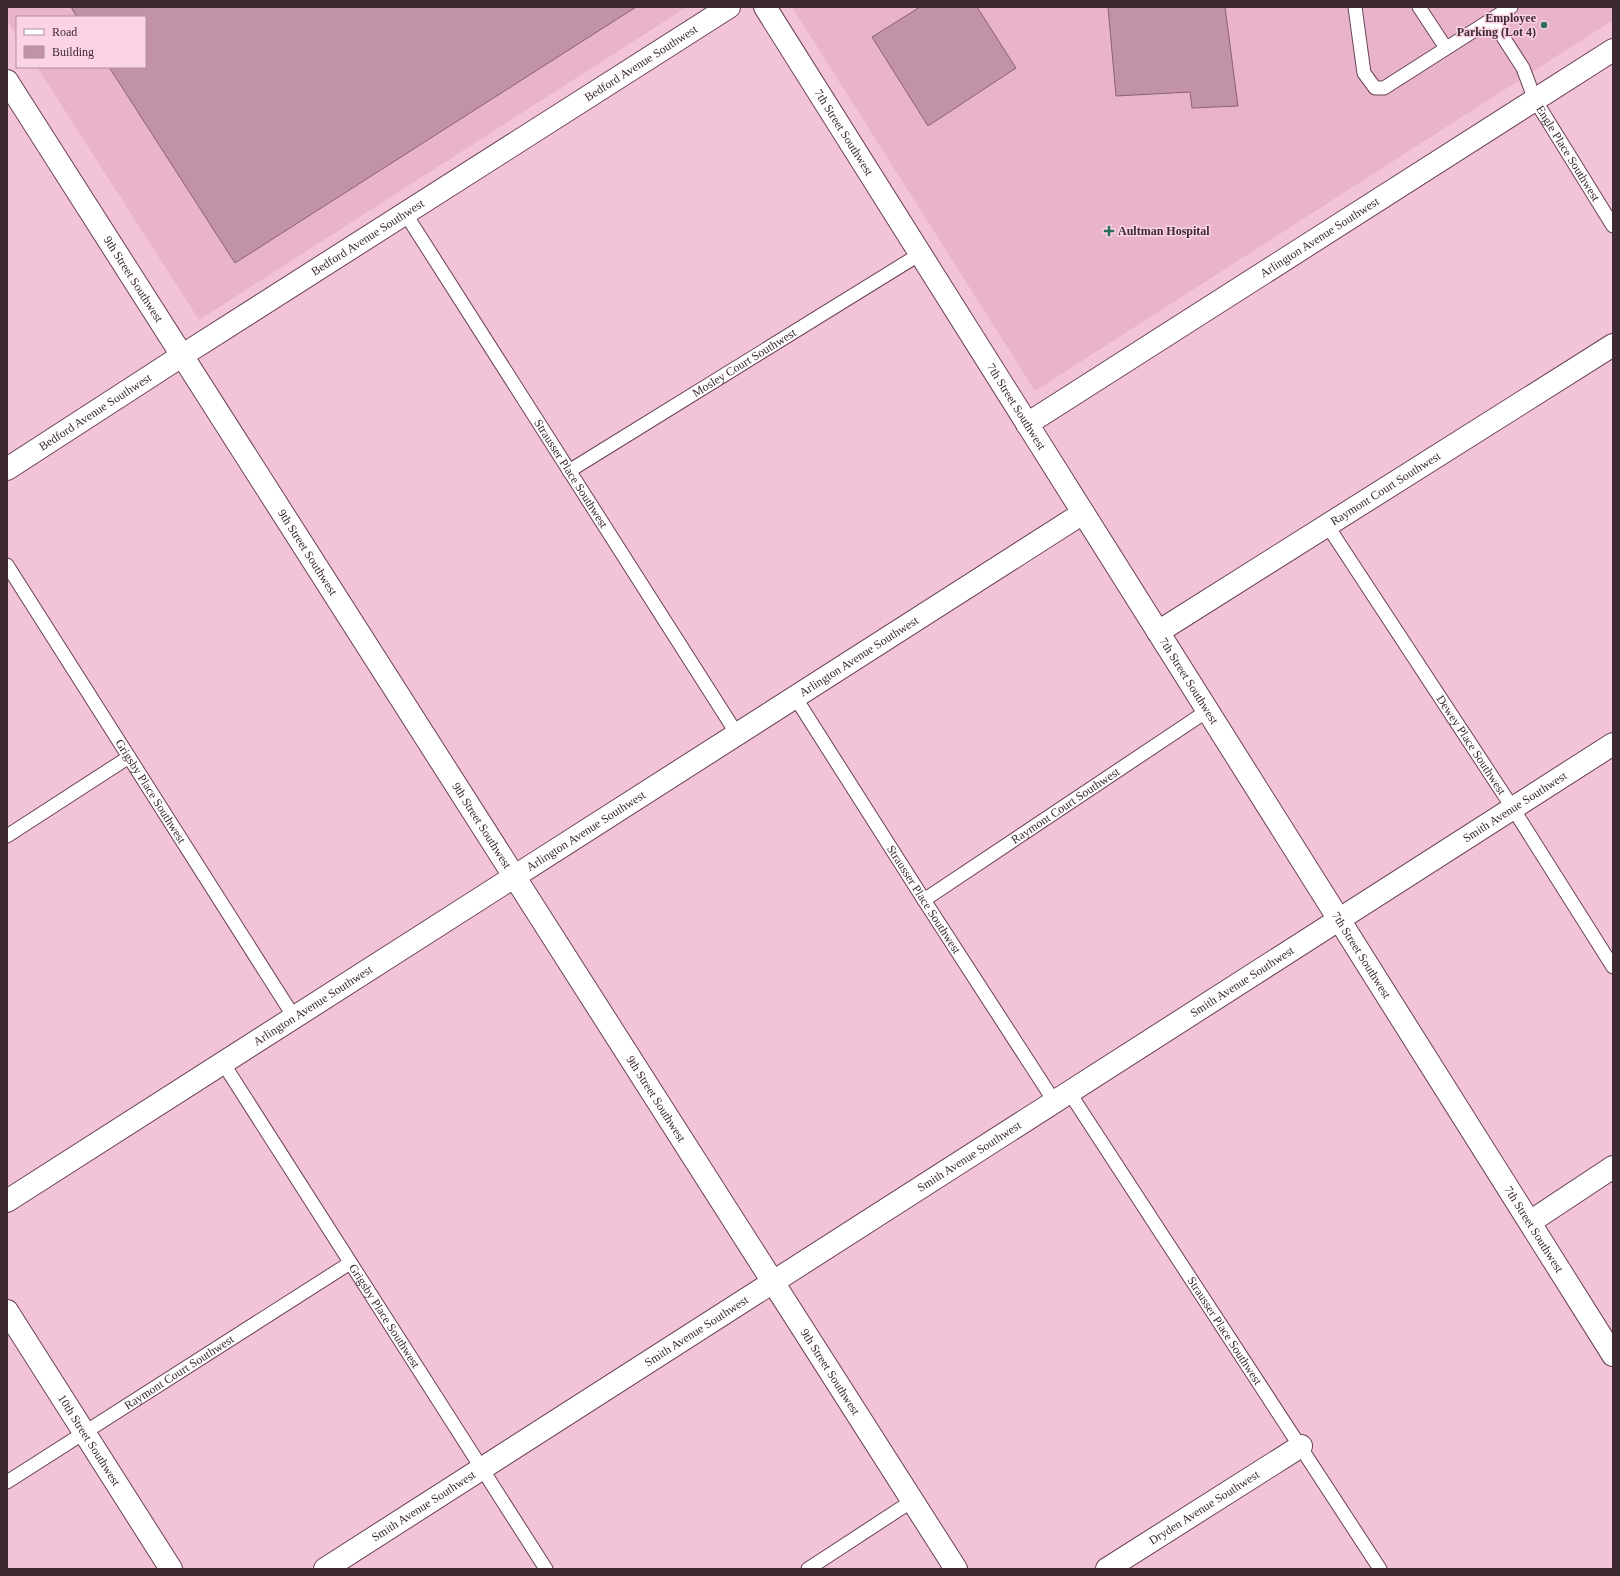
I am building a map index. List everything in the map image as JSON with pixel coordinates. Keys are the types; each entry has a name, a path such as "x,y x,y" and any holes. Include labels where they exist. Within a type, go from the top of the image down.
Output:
{"street":[{"name":"Bedford Avenue Southwest","path":"7,469 729,7"},
{"name":"7th Street Southwest","path":"765,7 1613,1355"},
{"name":"Arlington Avenue Southwest","path":"1027,424 1613,50"},
{"name":"9th Street Southwest","path":"7,81 183,355 772,1283 956,1569"},
{"name":"Raymont Court Southwest","path":"1158,632 1613,345"},
{"name":"Arlington Avenue Southwest","path":"7,1201 1083,513"},
{"name":"Smith Avenue Southwest","path":"325,1569 1338,918 1613,744"},
{"path":"1530,1222 1613,1167"},
{"name":"10th Street Southwest","path":"7,1311 171,1569"},
{"name":"Dryden Avenue Southwest","path":"1107,1569 1301,1446"}],"lane":[{"path":"1355,7 1364,73 1375,88 1384,88 1511,7"},
{"path":"1419,7 1446,48"},
{"name":"Engle Place Southwest","path":"1492,20 1523,68 1535,100 1613,226"},
{"name":"Strausser Place Southwest","path":"406,213 737,734"},
{"name":"Mosley Court Southwest","path":"569,471 920,254"},
{"name":"Dewey Place Southwest","path":"1327,525 1512,807 1613,967"},
{"name":"Grigsby Place Southwest","path":"7,565 294,1017"},
{"name":"Strausser Place Southwest","path":"795,697 924,900 1062,1096 1301,1446 1380,1569"},
{"name":"Raymont Court Southwest","path":"924,900 1207,711"},
{"path":"7,836 129,757"},
{"name":"Grigsby Place Southwest","path":"223,1063 546,1569"},
{"name":"Raymont Court Southwest","path":"7,1482 350,1263"},
{"path":"808,1569 912,1501"}],"shaded area":[{"path":"7,7 687,7 199,320 38,68 146,68 146,16 16,16 16,34 7,21"},
{"name":"Aultman Hospital","path":"792,7 1613,7 1613,20 1035,391"}],"building":[{"path":"71,7 636,7 235,263 110,68 146,68 146,16 76,16"},
{"path":"920,7 977,7 1016,68 928,126 872,37"},
{"path":"1108,7 1225,7 1238,106 1192,108 1190,92 1116,96"}],"place":[{"name":"Employee Parking (Lot 4)","path":"1544,25"},
{"name":"Aultman Hospital","path":"1109,231"}]}
